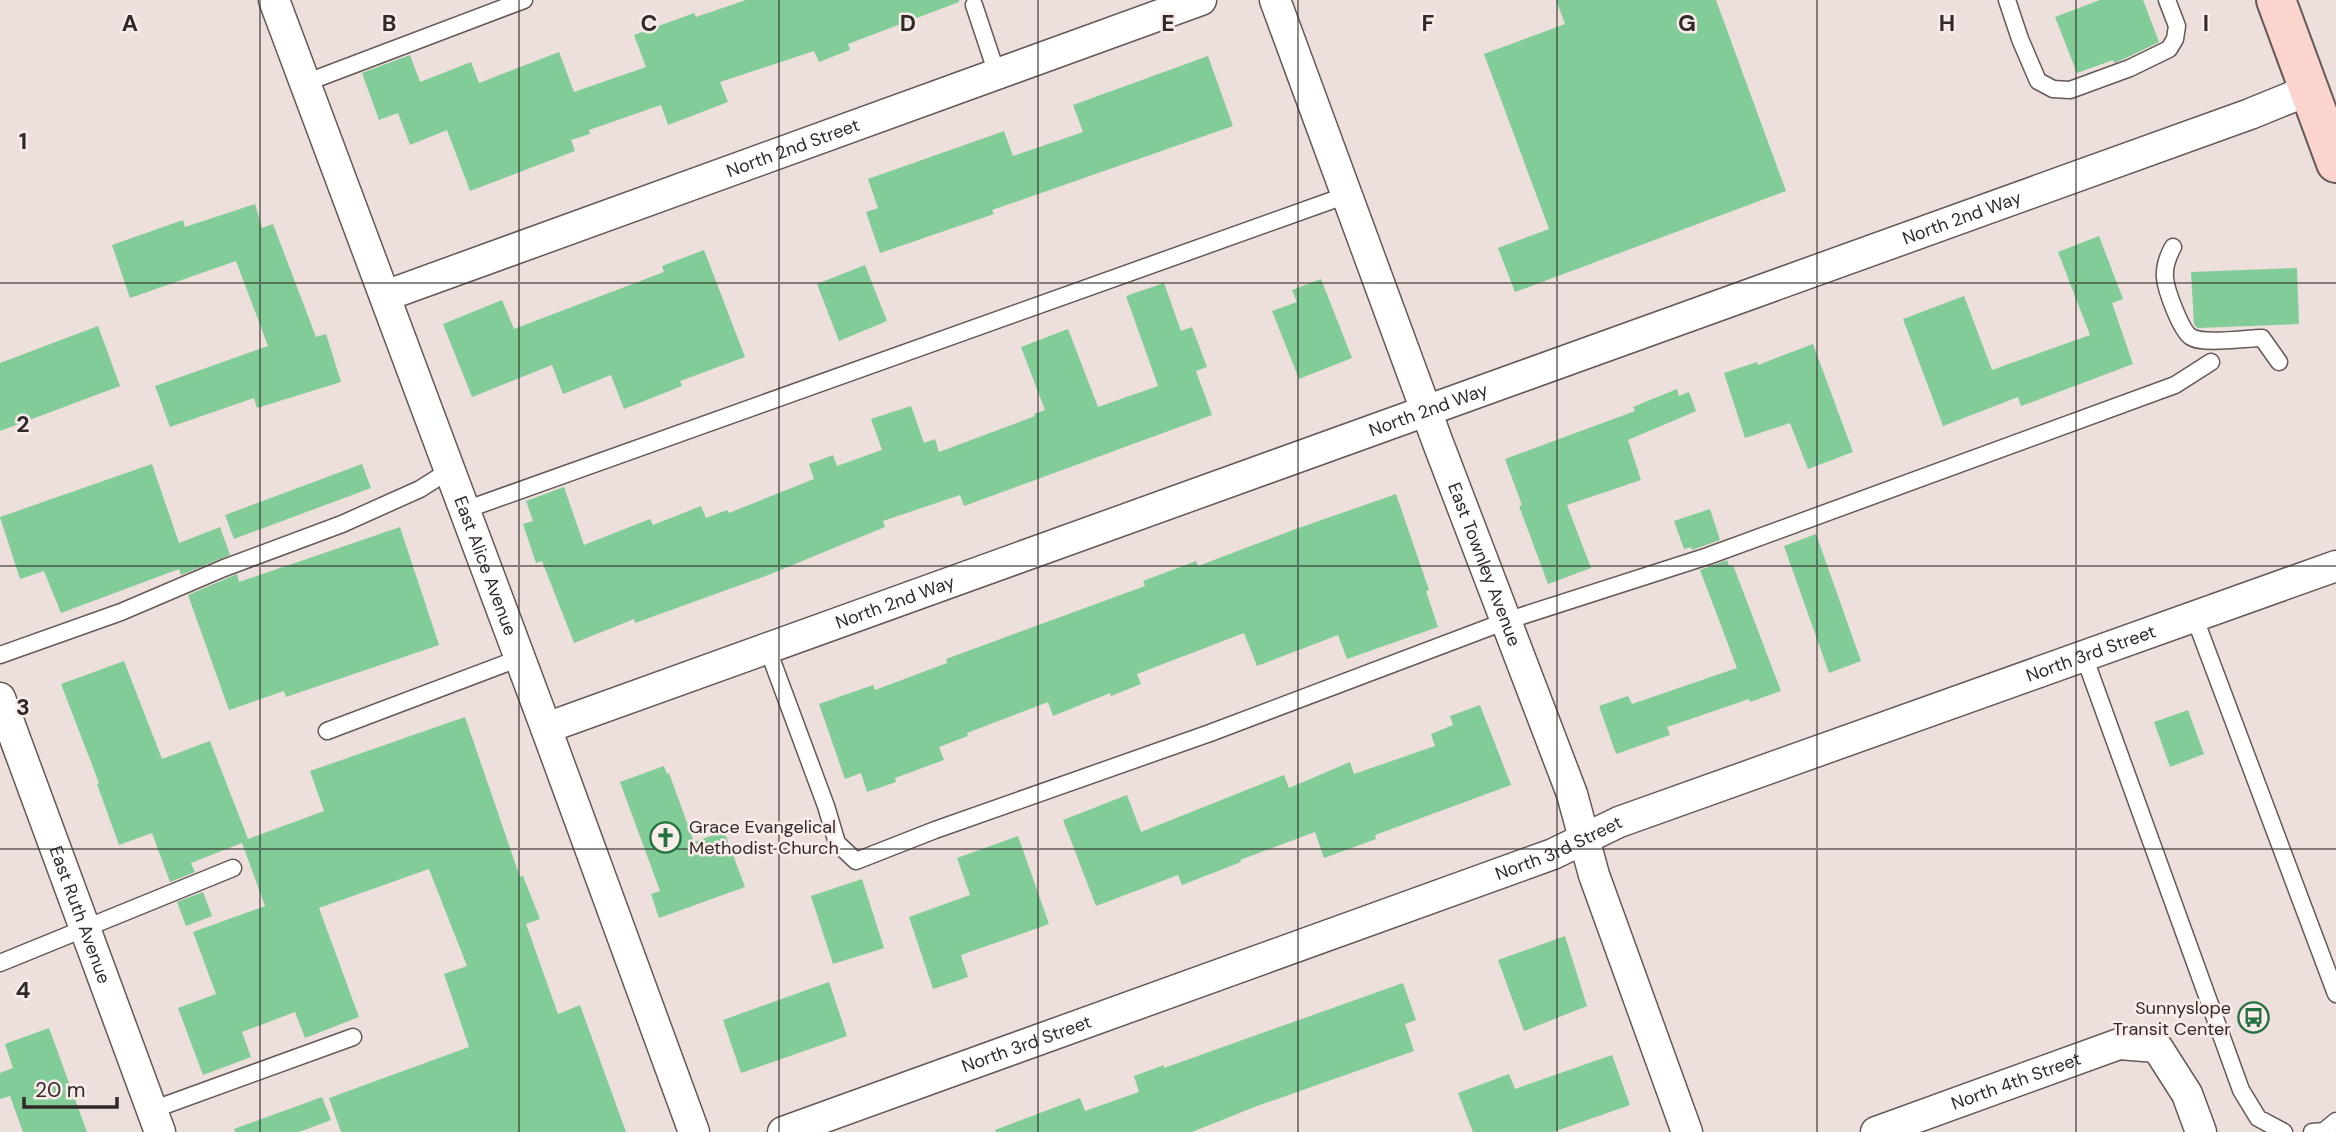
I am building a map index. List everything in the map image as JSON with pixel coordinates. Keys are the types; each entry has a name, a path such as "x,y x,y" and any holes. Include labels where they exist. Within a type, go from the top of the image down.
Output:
{"main road":[{"path":"2276,0 2336,163"}],"street":[{"name":"East Alice Avenue","path":"274,0 694,1132"},
{"name":"North 2nd Street","path":"385,296 1202,0"},
{"name":"East Townley Avenue","path":"1275,0 1426,410 1572,794 1615,933 1688,1132"},
{"name":"North 2nd Way","path":"546,728 2250,114 2309,90"},
{"name":"North 3rd Street","path":"783,1132 1553,854 1619,822 2336,566"},
{"name":"East Ruth Avenue","path":"0,698 156,1121"},
{"name":"North 4th Street","path":"1876,1132 2119,1044 2157,1048 2187,1094 2201,1132"}],"lane":[{"path":"305,82 524,0"},
{"path":"2007,0 2038,81 2053,89 2070,90 2130,68 2169,49 2175,39 2177,26 2167,0"},
{"path":"974,5 997,74"},
{"path":"465,510 1347,195"},
{"path":"2173,247 2168,257 2165,279 2183,328 2192,338 2262,338 2279,362"},
{"path":"767,647 837,843 856,861 935,830 1246,720 1506,621 1707,556 2175,385 2211,362"},
{"path":"0,655 121,612 224,568 341,524 419,489 450,470"},
{"path":"2194,616 2336,993"},
{"path":"2084,656 2241,1090 2258,1118 2284,1132"},
{"path":"327,731 520,658"},
{"path":"0,962 233,869"},
{"path":"156,1121 354,1037"},
{"path":"2312,1132 2324,1131 2336,1121"}],"building":[{"path":"746,0 959,2 848,44 850,50 819,62 814,51 720,82 728,102 668,125 661,105 589,130 590,134 571,140 575,151 470,191 447,130 410,145 398,113 379,120 362,73 410,55 420,82 471,62 479,83 559,52 574,92 646,67 634,35 694,13 696,17"},
{"path":"1556,0 1716,0 1786,191 1515,292 1498,248 1549,229 1484,54 1565,24"},
{"path":"2100,0 2143,0 2159,42 2114,63 2113,60 2077,73 2055,17"},
{"path":"1208,56 1233,126 992,210 994,214 880,253 866,212 878,208 868,179 1004,131 1013,156 1083,132 1073,105"},
{"path":"255,204 262,228 273,224 316,337 326,334 341,382 257,408 254,398 170,427 155,386 268,346 236,261 130,298 112,245 183,220 185,227"},
{"path":"2099,236 2123,299 2112,303 2133,364 2021,406 2018,397 1943,426 1903,319 1964,296 1992,370 2090,335 2058,252"},
{"path":"704,250 745,357 680,381 682,386 624,409 611,375 563,394 552,365 472,397 443,324 502,300 514,329 664,272 662,266"},
{"path":"865,265 887,321 839,341 817,284"},
{"path":"2297,268 2299,324 2197,328 2194,324 2191,272"},
{"path":"1321,279 1352,358 1299,379 1272,311 1297,302 1292,290"},
{"path":"1164,283 1181,331 1192,327 1207,367 1196,371 1212,415 964,506 960,495 883,521 885,527 768,575 635,623 634,619 574,643 542,561 536,563 523,524 533,521 526,501 564,487 584,545 650,519 653,525 701,506 706,518 727,510 729,513 814,479 809,464 833,455 837,466 882,450 871,419 911,406 924,443 935,439 939,452 1045,410 1021,347 1068,329 1098,407 1158,386 1126,296"},
{"path":"98,326 120,386 0,431 0,363"},
{"path":"1813,344 1853,452 1808,469 1790,423 1745,438 1724,373 1757,362 1758,365"},
{"path":"1677,389 1679,396 1689,392 1696,411 1628,440 1641,480 1567,505 1591,568 1548,584 1505,459 1635,411 1633,407"},
{"path":"152,464 179,543 220,527 230,555 181,575 179,569 61,613 44,571 20,579 0,517"},
{"path":"362,464 371,488 234,539 225,515"},
{"path":"1396,494 1429,590 1426,591 1438,627 1347,659 1338,635 1257,666 1244,633 1137,674 1141,684 1111,696 1110,693 1053,716 1048,702 967,733 968,736 939,747 944,760 895,778 896,782 867,792 861,773 845,779 819,704 873,685 875,690 947,663 946,659 1145,586 1143,581 1196,561 1198,566"},
{"path":"1710,509 1720,540 1692,550 1691,547 1684,549 1674,521"},
{"path":"400,527 439,645 286,697 284,691 229,710 188,595 237,574 239,582"},
{"path":"1816,534 1861,661 1829,673 1784,546"},
{"path":"1727,560 1729,566 1733,565 1781,691 1667,727 1670,735 1616,754 1599,706 1628,696 1632,704 1737,668 1700,570"},
{"path":"124,661 162,759 210,741 248,839 324,811 310,771 465,717 520,877 523,876 540,919 526,924 558,1014 580,1005 626,1132 341,1132 329,1098 469,1047 444,974 467,966 429,869 319,908 359,1017 305,1038 295,1012 242,1032 251,1057 203,1075 178,1008 216,994 193,932 265,906 242,843 191,863 195,872 170,882 152,833 119,845 97,784 99,783 61,684"},
{"path":"1480,705 1511,785 1375,835 1376,839 1324,858 1315,832 1182,885 1178,875 1096,906 1063,820 1127,795 1141,832 1284,775 1289,788 1350,762 1354,774 1435,746 1431,734 1453,725 1450,716"},
{"path":"2188,710 2204,754 2170,767 2154,722"},
{"name":"Grace Evangelical Methodist Church","path":"664,766 694,842 724,831 745,887 659,918 651,894 660,891 620,782"},
{"path":"1018,836 1049,924 961,955 968,977 933,989 909,917 970,895 957,858"},
{"path":"862,879 884,948 833,964 811,896"},
{"path":"203,892 212,916 186,926 177,902"},
{"path":"1565,936 1587,1006 1524,1031 1498,960"},
{"path":"829,982 847,1036 741,1073 723,1020"},
{"path":"1403,983 1416,1020 1405,1024 1414,1051 1257,1106 1192,1132 995,1130 1080,1098 1085,1111 1139,1092 1134,1076 1164,1065 1164,1068"},
{"path":"49,1028 87,1132 23,1132 10,1096 0,1099 0,1073 13,1068 5,1044"},
{"path":"1612,1055 1630,1105 1553,1132 1473,1132 1458,1093 1509,1074 1515,1089"},
{"path":"322,1097 331,1120 299,1132 235,1132 234,1129"}],"place":[{"name":"Grace Evangelical Methodist Church","path":"666,837"},
{"name":"Sunnyslope Transit Center","path":"2254,1018"}]}
